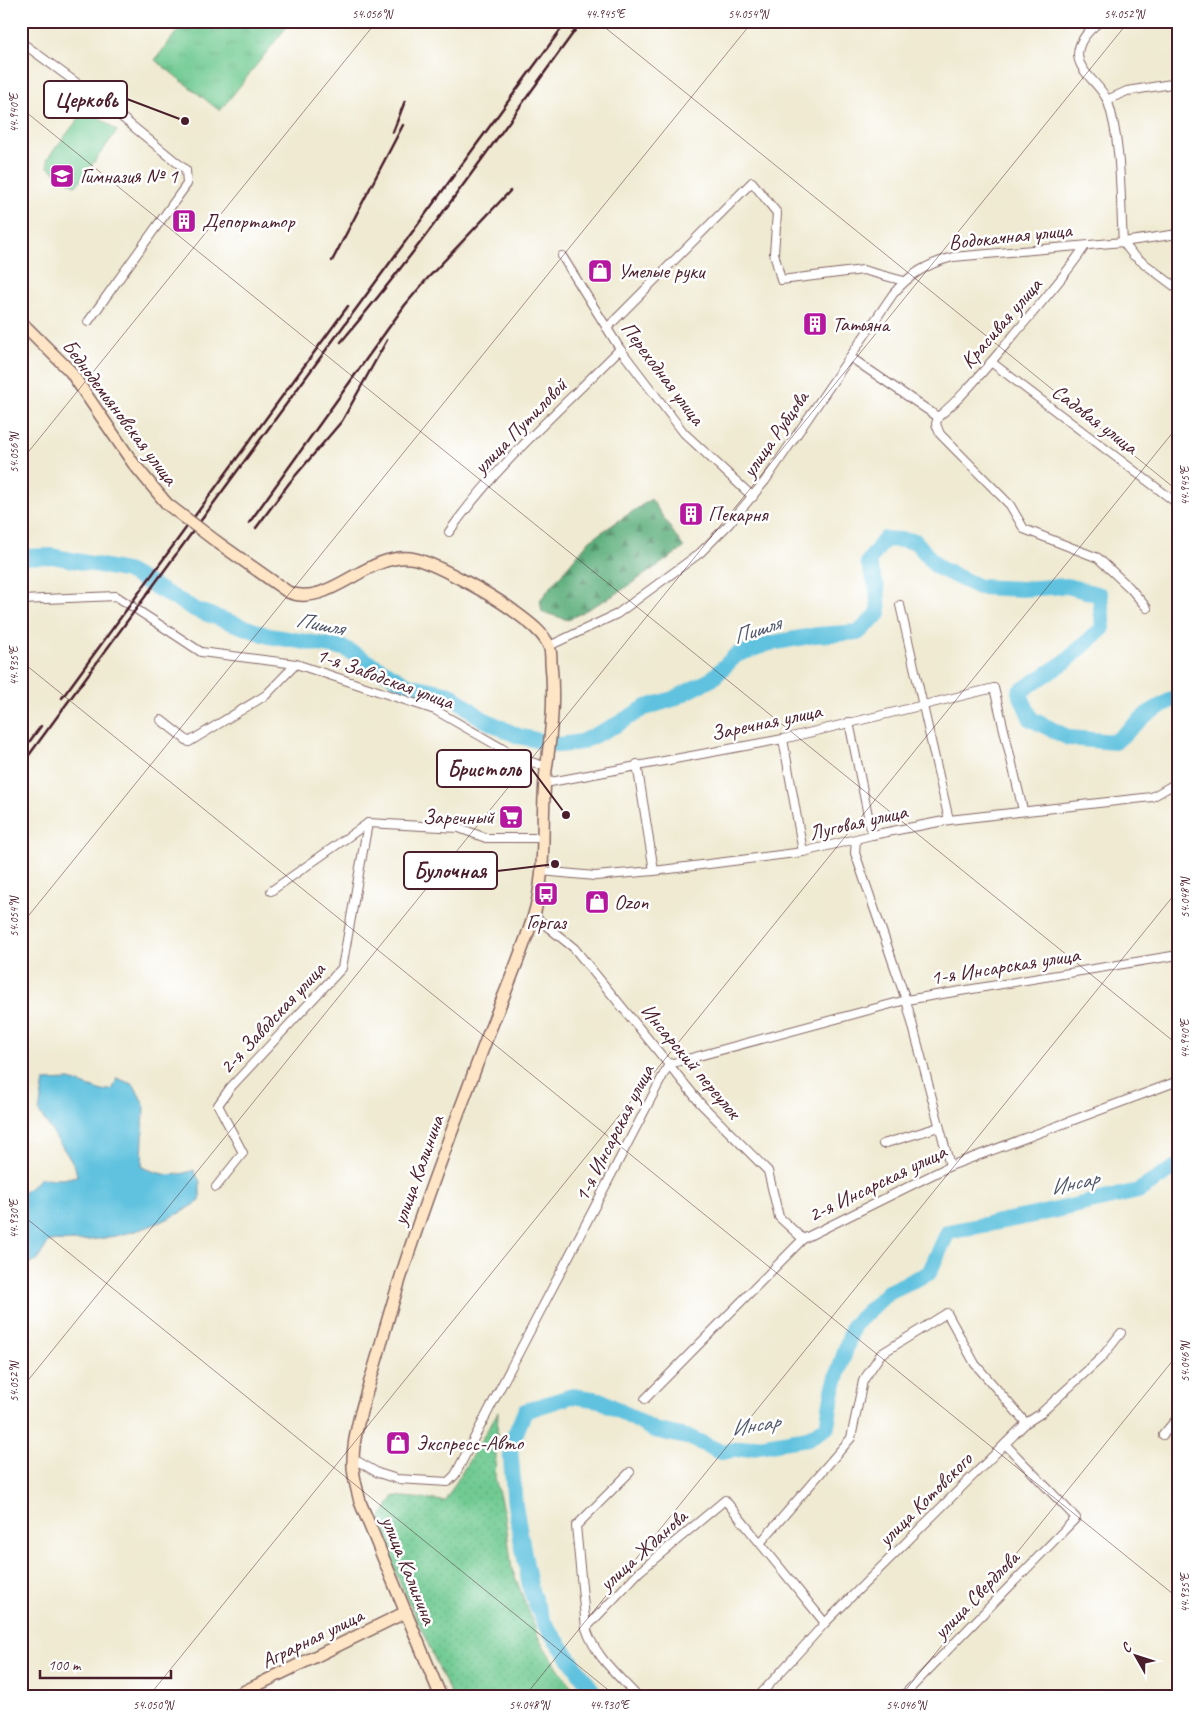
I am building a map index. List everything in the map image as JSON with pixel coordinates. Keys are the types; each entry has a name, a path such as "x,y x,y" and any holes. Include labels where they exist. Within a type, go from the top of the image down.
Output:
{"main road":[{"name":"Беднодемьяновская улица","path":"21,322 70,371 133,464 167,504 288,592 297,596 310,595 327,590 372,565 390,559 408,558 425,562 512,610 535,627 549,646"},
{"name":"улица Калинина","path":"441,1697 360,1502 353,1477 352,1458 383,1336 409,1251 440,1161 534,916 541,870 545,783 552,718 553,684 549,646"},
{"name":"Аграрная улица","path":"233,1697 406,1612"}],"street":[{"path":"1100,21 1088,32 1078,47 1078,58 1107,100 1114,127 1123,242 1133,255 1178,289"},
{"path":"21,42 108,106 186,170 187,184 88,322"},
{"path":"1107,100 1127,92 1178,83"},
{"path":"607,328 752,182 777,213 774,253 781,280 863,270 904,281"},
{"name":"Водокачная улица","path":"904,281 929,264 953,256 1085,246 1178,234"},
{"name":"Красивая улица","path":"938,417 953,405 991,362 1071,267 1085,246"},
{"name":"Переходная улица","path":"562,256 620,349 684,433 753,497"},
{"name":"улица Рубцова","path":"549,646 617,614 700,553 753,497 904,281"},
{"name":"улица Путиловой","path":"449,532 468,505 620,349"},
{"path":"850,357 938,417 936,424 940,434 1010,505 1024,529 1098,558 1130,588 1147,608"},
{"name":"Садовая улица","path":"991,362 1178,504"},
{"name":"1-я Заводская улица","path":"21,600 116,596 201,652 296,664 435,710 519,758 547,762"},
{"path":"900,605 949,820"},
{"path":"161,720 189,742 266,695 296,664"},
{"name":"Заречная улица","path":"545,783 637,764 783,739 994,688 1023,810"},
{"path":"849,722 872,835"},
{"path":"783,739 803,852"},
{"path":"637,764 654,871"},
{"name":"Луговая улица","path":"541,870 595,876 654,871 803,852 872,835 949,820 1023,810 1152,797 1178,782"},
{"path":"271,891 368,823 459,828 486,838 542,838"},
{"name":"2-я Заводская улица","path":"216,1186 243,1153 218,1105 230,1088 342,968 368,823"},
{"path":"856,840 855,853 906,1000 950,1166"},
{"name":"Инсарский переулок","path":"534,916 574,948 701,1104 768,1171 779,1217 803,1239"},
{"name":"1-я Инсарская улица","path":"352,1458 378,1473 397,1479 448,1482 455,1475 669,1064 906,1000 1178,955"},
{"name":"2-я Инсарская улица","path":"645,1399 803,1239 950,1166 1178,1081"},
{"path":"883,1144 939,1127"},
{"path":"825,1623 760,1542 852,1438 863,1381 881,1354 948,1313 975,1364 1026,1423"},
{"name":"улица Котовского","path":"758,1697 825,1623 1026,1423 1040,1414 1102,1357 1121,1333"},
{"path":"1163,1435 1178,1417"},
{"name":"улица Свердлова","path":"902,1697 1076,1518 1005,1444"},
{"path":"630,1472 576,1526 586,1628 591,1643 606,1664 638,1697"},
{"name":"улица Жданова","path":"586,1628 639,1572 724,1500 760,1542"}],"green space":[{"path":"185,21 286,21 289,24 220,111 155,60"},
{"path":"87,108 117,131 75,186 48,167 47,159"},
{"path":"651,499 684,548 616,594 568,620 542,612 540,600 590,540"},
{"path":"498,1412 495,1477 506,1523 512,1569 540,1641 578,1697 452,1697 375,1527 394,1496 445,1501"}],"water":[{"path":"117,1078 134,1085 144,1105 142,1167 173,1175 194,1170 200,1182 200,1201 165,1220 128,1233 89,1240 49,1241 37,1261 21,1266 22,1194 41,1178 63,1179 77,1176 75,1166 39,1112 44,1081 70,1080 102,1091 113,1089"}],"waterway":[{"name":"Пишля","path":"21,557 52,556 127,571 196,610 269,636 344,648 408,685 450,694 481,718 518,736 560,745 581,742 616,725 644,708 673,699 712,679 736,655 767,644 816,635 859,632 879,613 877,588 868,562 885,539 915,541 937,567 979,587 1022,589 1067,586 1100,595 1103,628 1065,662 1019,692 1031,719 1069,738 1115,742 1147,714 1178,696"},
{"name":"Инсар","path":"597,1697 544,1623 531,1591 515,1506 510,1447 525,1411 572,1396 600,1400 654,1430 691,1438 721,1452 808,1438 827,1427 833,1390 853,1326 888,1292 929,1273 948,1232 1039,1214 1138,1191 1178,1166"}],"railway":[{"path":"21,766 567,21"},
{"path":"341,342 404,264 582,21"},
{"path":"393,132 405,101"},
{"path":"332,261 403,125"},
{"path":"249,523 405,305 510,191"},
{"path":"62,698 348,306"},
{"path":"256,528 290,482 342,421 387,340"},
{"path":"21,753 41,726"}],"place":[{"name":"Церковь","path":"185,121"},
{"name":"Гимназия № 1","path":"62,176"},
{"name":"Депортатор","path":"184,221"},
{"name":"Умелые руки","path":"600,271"},
{"name":"Татьяна","path":"815,324"},
{"name":"Пекарня","path":"691,514"},
{"name":"Бристоль","path":"566,815"},
{"name":"Заречный","path":"511,817"},
{"name":"Булочная","path":"555,864"},
{"name":"Горгаз","path":"546,894"},
{"name":"Ozon","path":"597,902"},
{"name":"Экспресс-Авто","path":"398,1443"}]}
